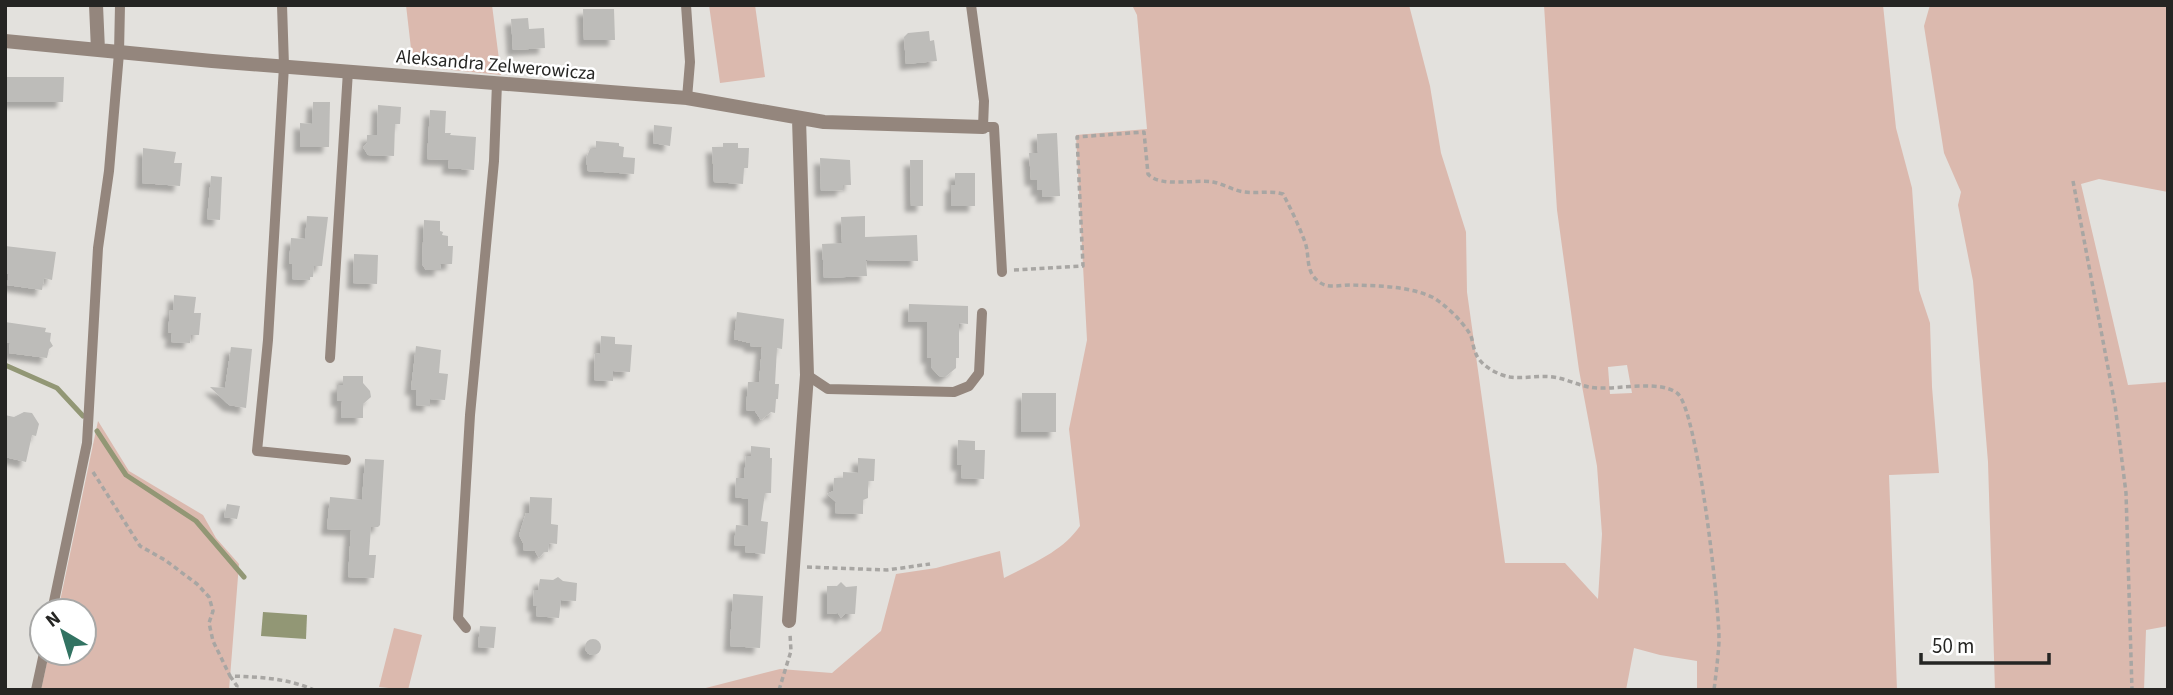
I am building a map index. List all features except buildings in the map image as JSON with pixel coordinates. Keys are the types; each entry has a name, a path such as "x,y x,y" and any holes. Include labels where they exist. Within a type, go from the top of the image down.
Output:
{"street":[{"path":"96,5 98,50"},
{"name":"Aleksandra Zelwerowicza","path":"5,41 119,53 687,98 824,122 983,127"},
{"path":"789,621 807,375 799,119"}],"lane":[{"path":"55,597 87,443 98,248 109,171 119,53 120,5"},
{"path":"282,5 284,66 268,340 257,451 346,460"},
{"path":"686,5 690,62 687,98"},
{"path":"971,5 984,101 983,127 995,127 1002,272"},
{"path":"330,358 348,71"},
{"path":"466,628 458,618 470,415 494,161 497,83"},
{"path":"807,375 828,389 954,392 969,386 979,373 982,313"},
{"path":"36,690 41,667"}],"path":[{"path":"1002,272 1083,266 1076,137 1144,132 1148,174 1151,177 1160,181 1209,181 1246,192 1272,191 1283,194 1306,244 1309,270 1315,279 1328,286 1400,288 1433,298 1470,334 1476,355 1494,371 1517,377 1555,377 1597,388 1663,386 1679,393 1685,404 1713,563 1719,641 1714,690"},
{"path":"2073,181 2116,405 2125,481 2131,591 2132,690"},
{"path":"83,462 99,478 140,546 176,568 209,597 212,611 209,623 213,641 237,685 236,690"},
{"path":"792,566 887,570 930,564"},
{"path":"779,690 791,651 789,621"},
{"path":"230,676 264,677 301,684 314,690"}],"shaded area":[{"path":"406,5 492,5 501,75 413,66"},
{"path":"709,5 755,5 765,77 720,83"},
{"path":"1132,5 1409,5 1430,86 1441,153 1466,232 1467,292 1505,563 1565,563 1598,599 1602,534 1597,466 1579,370 1557,210 1544,5 1883,5 1896,128 1912,188 1919,290 1930,323 1939,473 1889,475 1897,690 1697,690 1697,661 1634,648 1626,690 698,690 780,669 832,673 881,631 896,574 936,568 1000,551 1004,578 1055,550 1080,526 1069,429 1087,340 1076,135 1147,129 1137,15","holes":["1627,365 1632,393 1610,394 1608,367"]},
{"path":"1930,5 2168,5 2168,192 2099,179 2081,184 2128,385 2168,382 2168,626 2146,630 2144,690 1995,690 1988,462 1973,281 1958,205 1961,192 1944,153 1924,26"},
{"path":"98,421 129,471 203,515 216,538 239,564 229,690 41,690 46,667 98,667 98,597 61,597"},
{"path":"263,612 307,615 306,639 261,636"},
{"path":"394,628 422,635 408,690 379,687"}],"waterway":[{"path":"5,365 57,388 83,416"},
{"path":"97,431 126,475 196,521 244,577"}]}
